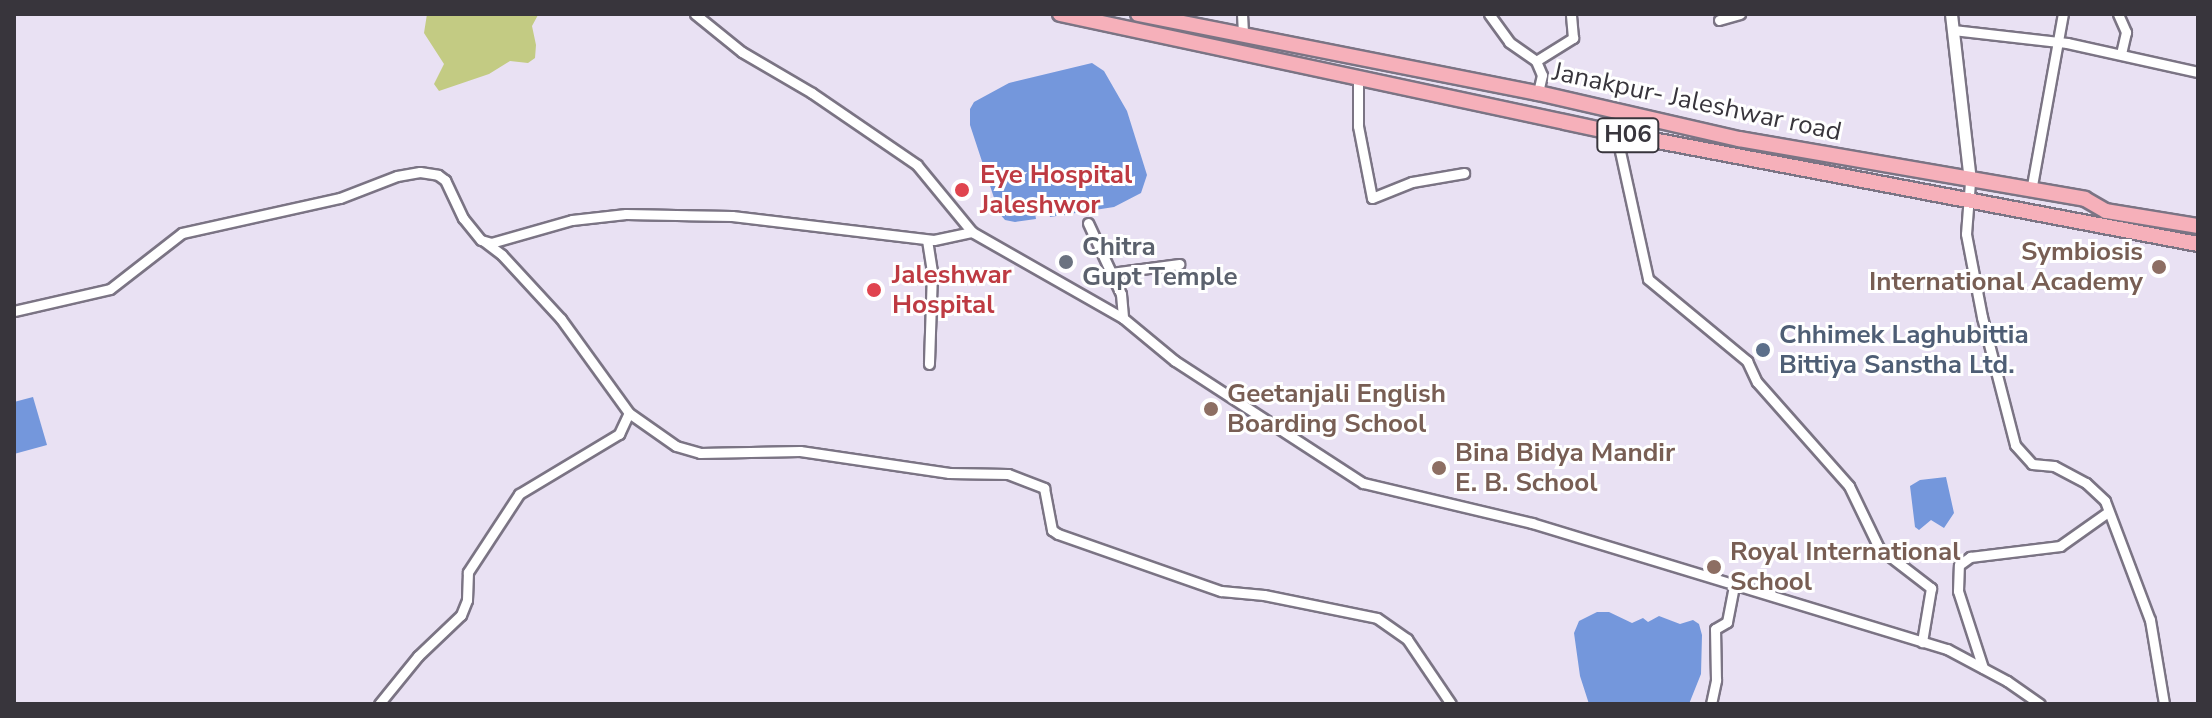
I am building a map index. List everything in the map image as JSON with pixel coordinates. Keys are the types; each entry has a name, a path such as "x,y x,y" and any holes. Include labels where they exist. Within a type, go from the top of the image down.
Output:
{"highway":[{"name":"H06","path":"1060,14 1616,133 2198,244"},
{"name":"Janakpur- Jaleshwar road","path":"1138,14 1538,93 1739,139 1970,182 2085,199 2106,211 2198,226"}],"street":[{"path":"695,14 742,52 812,93 917,165 972,232 1123,318 1175,361 1363,483 1532,523 1947,649 2040,704"},
{"path":"1242,14 1243,34"},
{"path":"1489,14 1509,42 1536,61 1542,75 1538,93"},
{"path":"1536,61 1573,38 1571,14"},
{"path":"1719,20 1740,14"},
{"path":"1951,14 1970,182 1966,234 1982,317 2015,445 2032,464 2054,466 2086,483 2105,501 2150,620 2164,704"},
{"path":"2031,191 2063,14"},
{"path":"2118,14 2126,32 2121,54"},
{"path":"1953,30 2057,42 2198,72"},
{"path":"1358,79 1358,126 1372,198 1412,182 1464,173"},
{"path":"1616,133 1648,279 1747,361 1757,382 1849,486 1879,548 1931,588 1922,642"},
{"path":"14,311 110,289 182,233 340,198 420,172 445,180 463,218 481,240 502,255 561,319 629,413 676,446 700,453 800,451 949,473 1008,474 1044,488 1052,530 1058,534 1221,591 1264,595 1377,618 1407,639 1451,704"},
{"path":"481,240 491,243 572,220 626,214 732,216 927,240 972,232"},
{"path":"1088,223 1121,294 1123,318"},
{"path":"927,240 932,272 929,364"},
{"path":"1111,273 1179,264"},
{"path":"379,704 418,656 461,615 467,600 468,572 519,494 619,434 629,413"},
{"path":"1983,668 1958,591 1959,565 1970,557 2060,546 2108,512"},
{"path":"1711,704 1716,680 1715,629 1727,622 1734,585"}],"green space":[{"path":"427,14 545,14 538,15 532,26 535,58 528,63 510,61 489,74 439,91 434,84 444,64 424,33"}],"water":[{"path":"1092,63 1104,71 1127,111 1147,175 1141,193 1114,207 1050,217 1047,205 1034,207 1036,219 1005,220 999,213 970,125 970,109 974,102 1009,83"},
{"path":"33,397 47,445 14,454 14,402"},
{"path":"1946,477 1954,513 1944,528 1931,520 1919,530 1915,527 1910,486 1920,480"},
{"path":"1597,612 1609,612 1632,623 1643,618 1648,622 1659,616 1680,624 1693,620 1699,624 1702,635 1701,674 1689,704 1589,704 1580,676 1574,633 1579,621"}],"place":[{"name":"Eye Hospital Jaleshwor","path":"962,190"},
{"name":"Chitra Gupt Temple","path":"1066,262"},
{"name":"Symbiosis International Academy","path":"2159,267"},
{"name":"Jaleshwar Hospital","path":"874,290"},
{"name":"Chhimek Laghubittia Bittiya Sanstha Ltd.","path":"1763,350"},
{"name":"Geetanjali English Boarding School","path":"1211,409"},
{"name":"Bina Bidya Mandir E. B. School","path":"1439,468"},
{"name":"Royal International School","path":"1714,567"}]}
